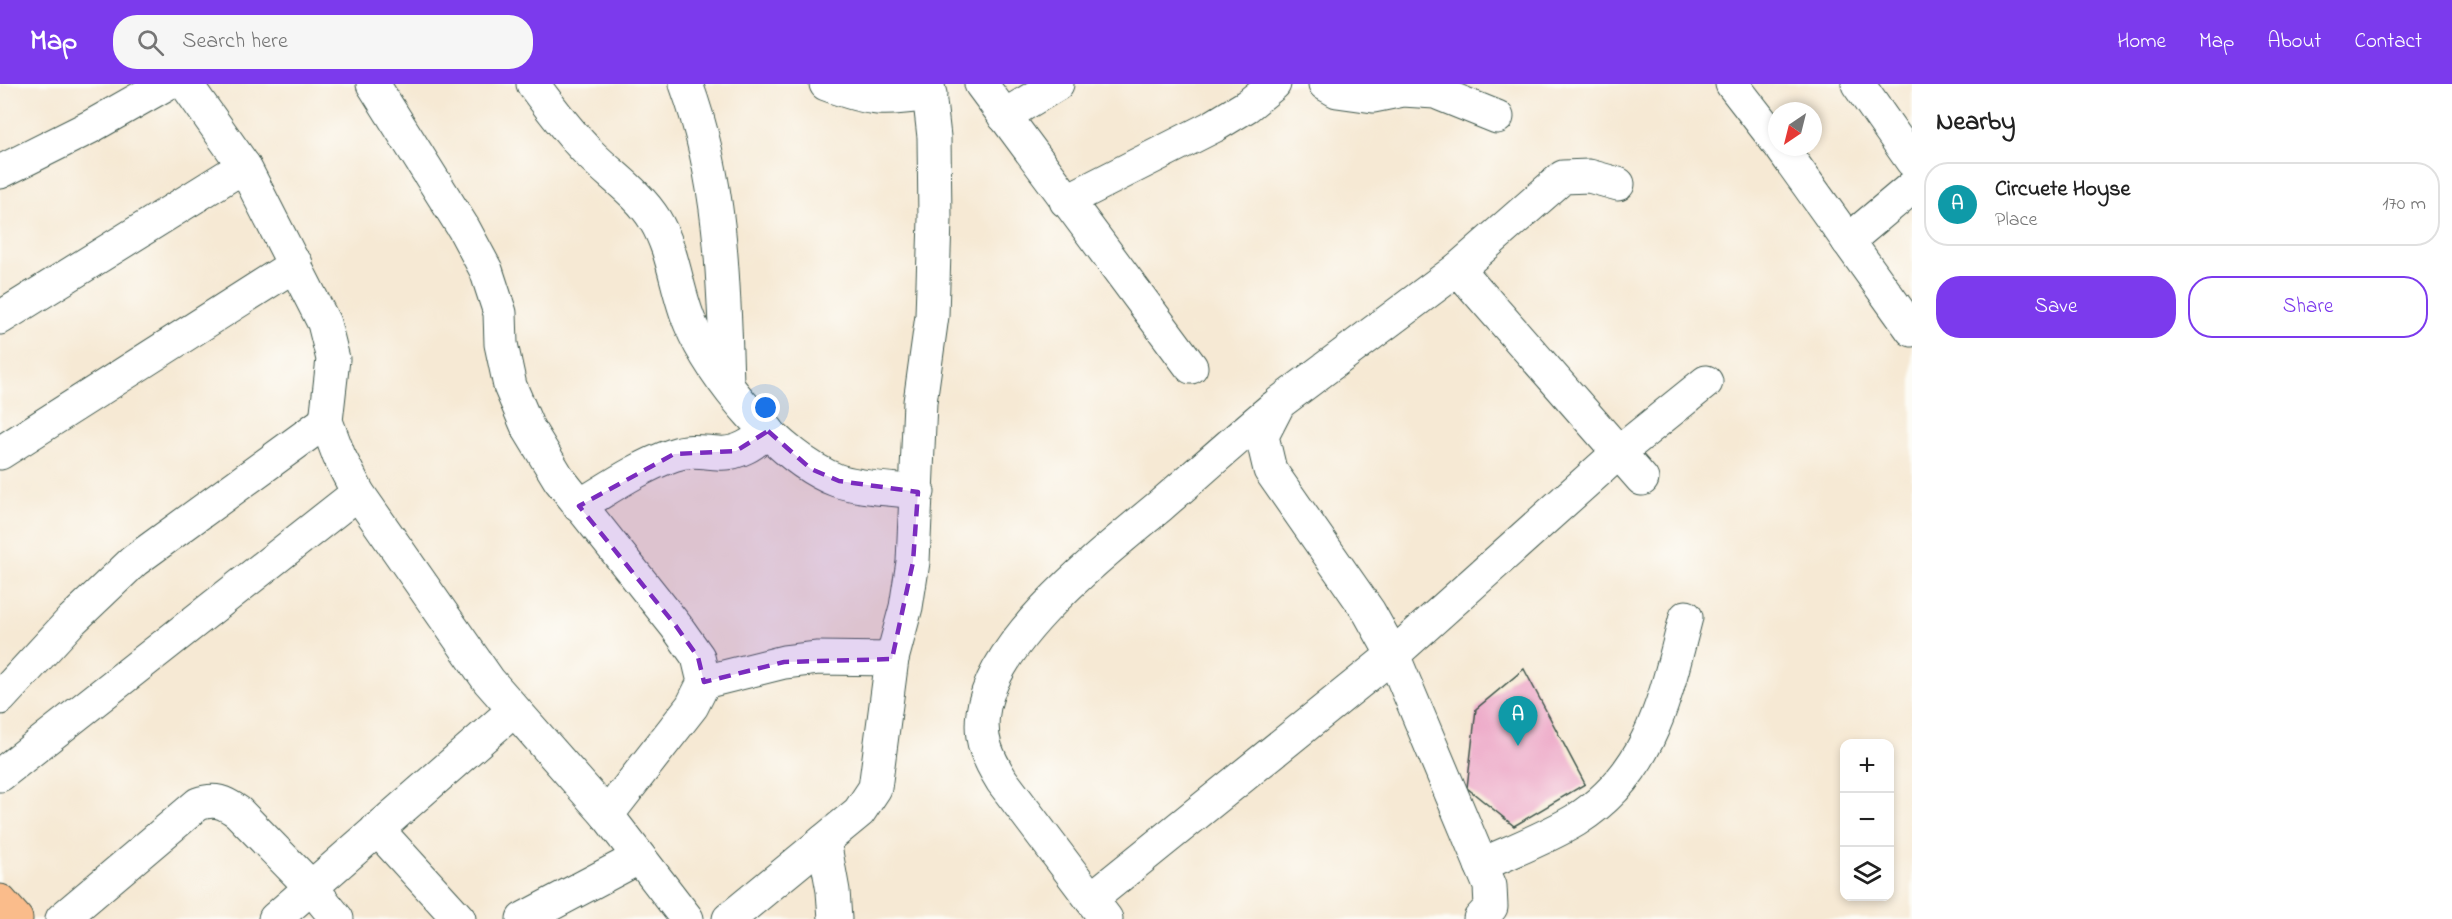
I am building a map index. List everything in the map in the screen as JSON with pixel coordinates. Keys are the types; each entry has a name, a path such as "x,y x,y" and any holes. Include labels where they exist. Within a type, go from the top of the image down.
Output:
{"main road":[{"path":"0,901 16,919"}],"street":[{"path":"0,172 90,127 166,84"},
{"path":"186,84 244,166 296,264 324,323 333,359 326,422 339,456 358,493 460,641 513,711 607,815 687,919"},
{"path":"373,84 464,230 486,270 500,313 501,344 510,386 528,428 559,479 579,506 676,626 698,657 704,682 692,706 607,815"},
{"path":"533,84 564,126 655,220 690,324 727,386 781,446 811,469 839,482 918,492"},
{"path":"729,919 859,812 875,788 892,658 906,607 913,562 918,492 920,402 933,294 935,195 929,89 890,100 873,99 826,84"},
{"path":"981,84 1191,367"},
{"path":"1004,117 1057,84"},
{"path":"1066,201 1214,126 1247,106 1274,84"},
{"path":"1324,84 1337,91 1373,96 1403,90 1435,93 1497,117"},
{"path":"1732,84 1768,130"},
{"path":"1858,84 1912,161"},
{"path":"689,85 717,201 723,272 727,386"},
{"path":"1787,156 1912,330"},
{"path":"0,318 244,166"},
{"path":"1617,184 1589,176 1563,177 1458,268 1279,403 1066,588 1011,650 993,681 983,711 981,736 988,758 1002,781 1099,909 1393,655 1618,453 1706,382"},
{"path":"1848,241 1912,187"},
{"path":"0,453 296,264"},
{"path":"1458,268 1642,479"},
{"path":"1279,403 1262,436 1270,470 1369,612 1393,655 1485,875 1513,919"},
{"path":"0,698 71,621 134,561 326,422"},
{"path":"579,506 632,474 674,454 697,449 720,453 736,451 751,445 768,431"},
{"path":"0,775 358,493"},
{"path":"1485,875 1577,819 1629,772 1649,741 1667,690 1686,617"},
{"path":"704,682 784,662 818,658 892,658"},
{"path":"275,919 513,711"},
{"path":"62,919 198,804 211,799 225,803 238,812 311,887 337,919"},
{"path":"377,829 459,919"},
{"path":"824,840 833,891 835,919"},
{"path":"523,919 638,858"},
{"path":"1480,919 1491,907 1485,875"}],"highlighted area":[{"path":"768,431 811,469 839,481 918,492 913,562 892,659 784,662 704,682 698,657 676,626 579,506 674,454 736,451"}],"building":[{"path":"1524,669 1585,784 1514,826 1467,788 1476,709"}],"place":[{"name":"Circuete Hoyse","path":"1518,746"}]}
